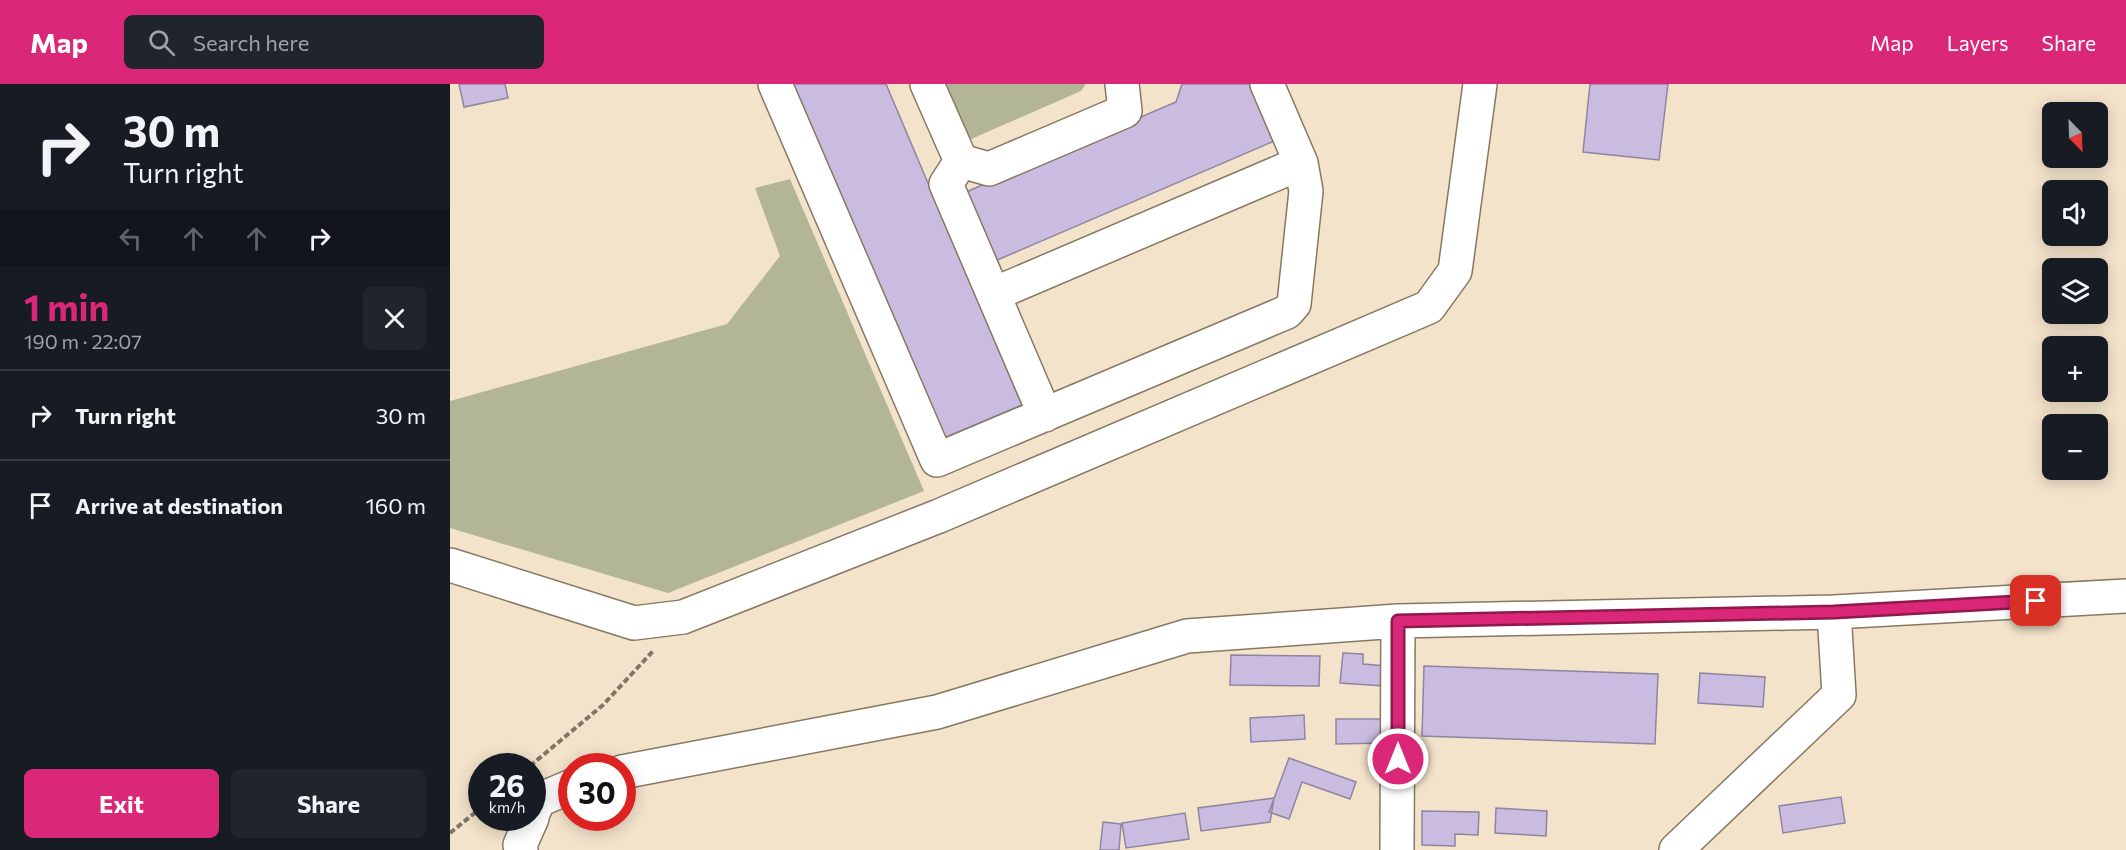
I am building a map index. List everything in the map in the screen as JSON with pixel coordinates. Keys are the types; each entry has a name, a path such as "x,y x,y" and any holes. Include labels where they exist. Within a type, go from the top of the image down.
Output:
{"street":[{"path":"775,84 937,460 1287,312 1294,304 1306,191 1301,163 1267,84"},
{"path":"927,84 961,160 989,169 1125,111 1122,84"},
{"path":"450,565 634,623 683,617 939,516 1429,307 1455,271 1480,84"},
{"path":"961,160 946,184 1045,415"},
{"path":"994,294 1301,163"},
{"path":"636,769 937,712 1187,636 1398,621 1834,612 2126,596"},
{"path":"1676,850 1839,695 1834,612"},
{"path":"1397,850 1398,621"},
{"path":"521,850 520,845 526,831"}],"path":[{"path":"546,753 603,705 683,617"},
{"path":"450,833 468,818"}],"green space":[{"path":"934,84 1086,84 1081,91 969,140"},
{"path":"790,179 924,491 668,593 450,528 450,401 727,324 780,256 755,188"}],"building":[{"path":"459,84 505,84 508,98 464,107"},
{"path":"788,84 886,84 1022,405 939,440"},
{"path":"1182,84 1255,84 1279,139 995,261 966,192 1176,102"},
{"path":"1590,84 1668,84 1659,160 1583,152"},
{"path":"1343,653 1363,654 1363,664 1386,666 1384,686 1340,683"},
{"path":"1231,655 1320,656 1319,686 1230,685"},
{"path":"1424,666 1658,674 1655,744 1422,736"},
{"path":"1700,673 1765,677 1763,707 1698,703"},
{"path":"1304,715 1305,739 1251,742 1250,718"},
{"path":"1336,719 1383,719 1383,743 1336,744"},
{"path":"1289,758 1356,782 1350,799 1302,782 1289,819 1269,812"},
{"path":"1841,797 1845,823 1783,833 1779,806"},
{"path":"1274,798 1270,822 1201,831 1198,808"},
{"path":"1496,808 1547,811 1546,836 1495,833"},
{"path":"1422,811 1479,812 1478,835 1455,834 1455,846 1422,845"},
{"path":"1185,813 1189,839 1126,848 1122,823"},
{"path":"1103,822 1121,824 1119,850 1100,850"}],"route":[{"path":"1398,759 1398,621 1834,612 2036,601"}]}
